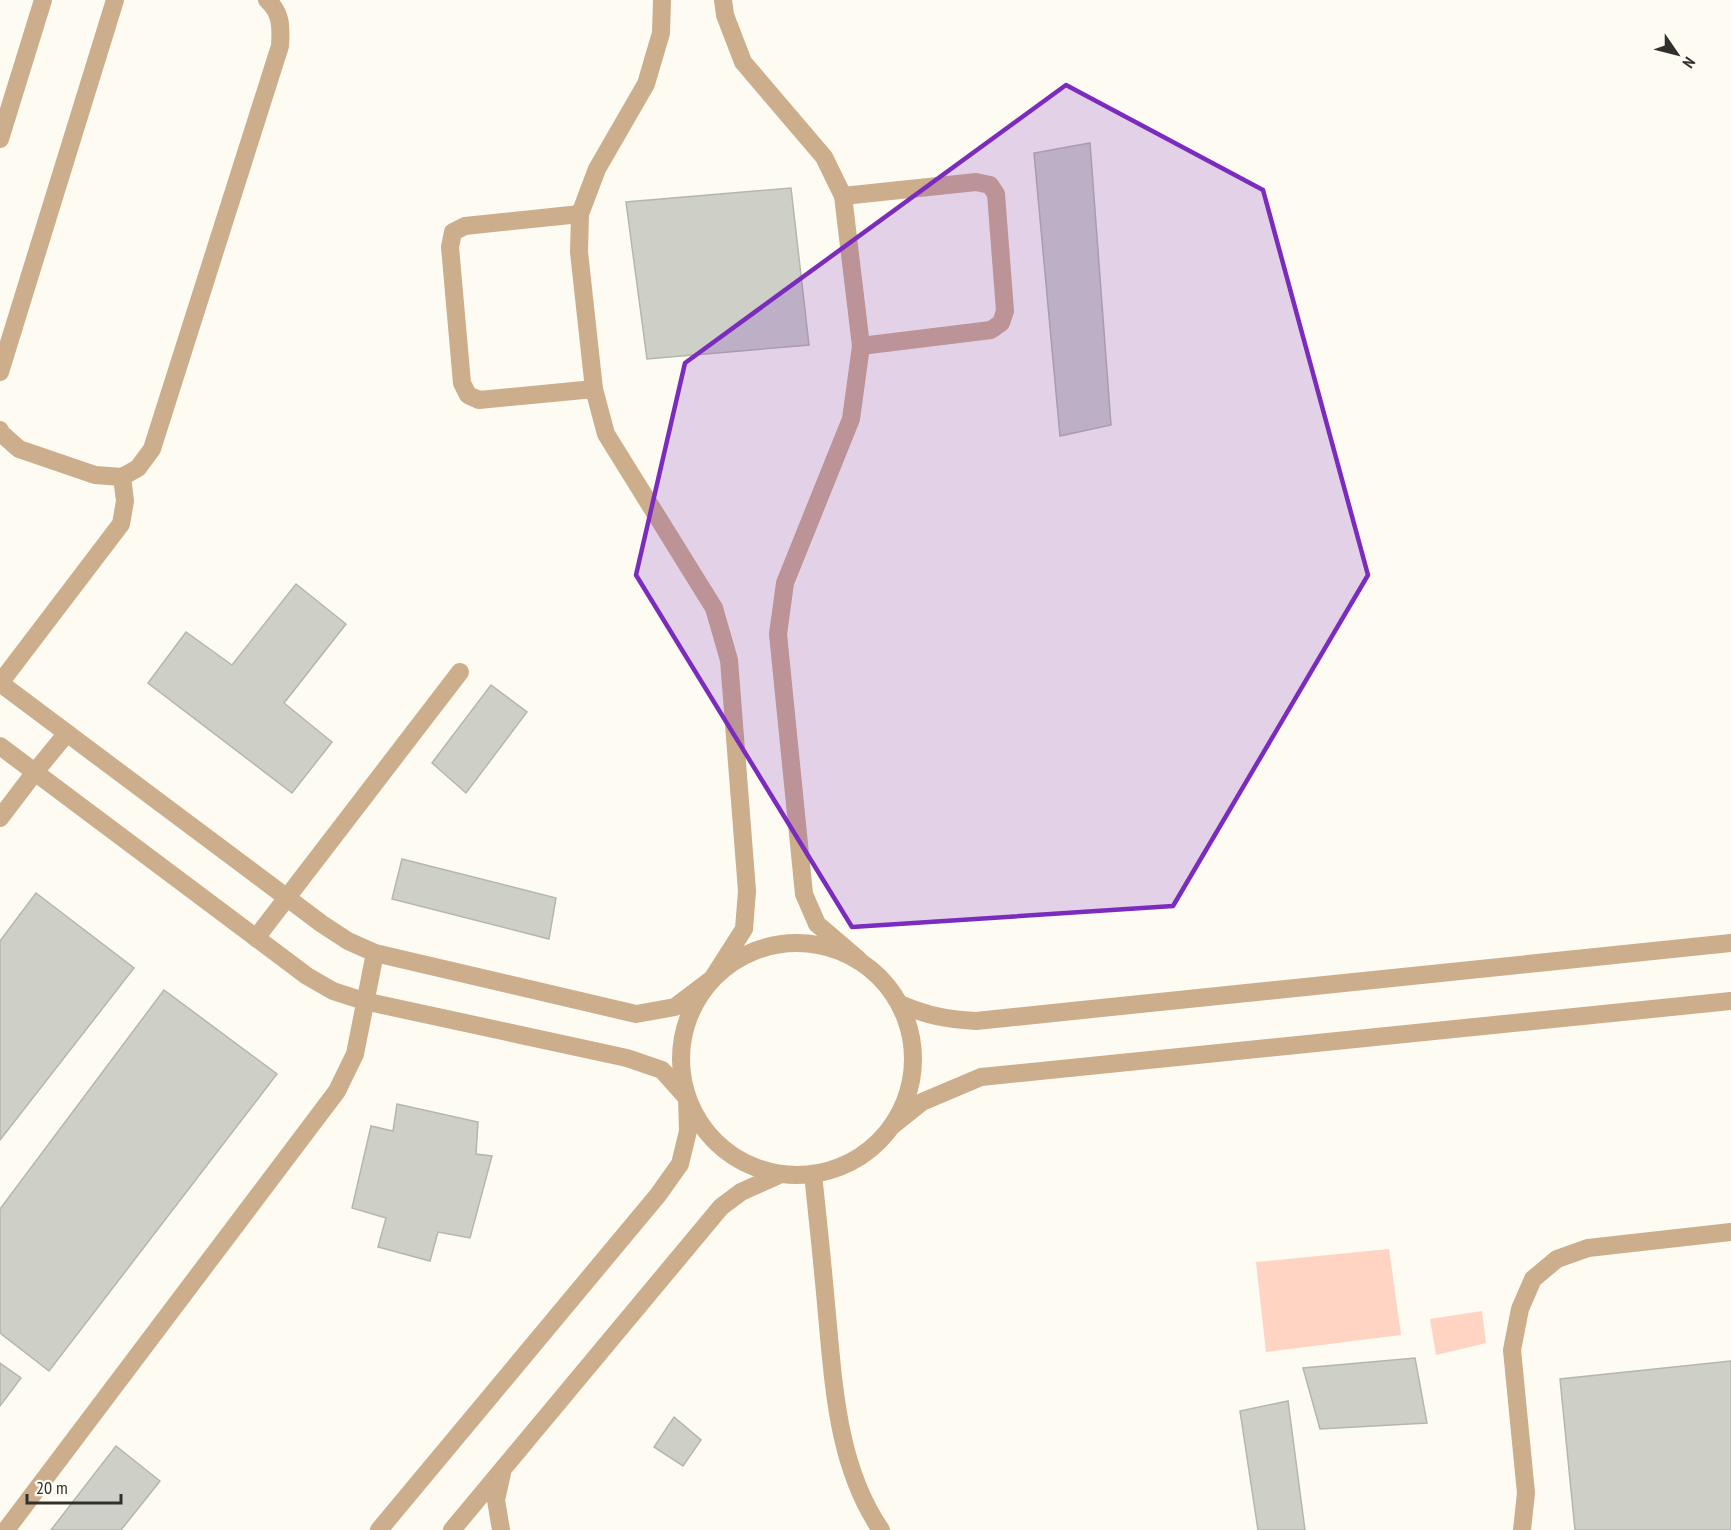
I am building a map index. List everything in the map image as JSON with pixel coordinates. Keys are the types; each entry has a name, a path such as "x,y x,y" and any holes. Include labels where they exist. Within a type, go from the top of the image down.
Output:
{"street":[{"path":"0,139 43,0"},
{"path":"0,372 115,0"},
{"path":"0,430 19,449 95,475 122,477 138,468 152,449 280,46 281,22 273,5 267,0"},
{"path":"379,1530 658,1195 680,1164 688,1131 687,1098 681,1067 683,1036 694,1006 744,929 747,891 729,660 714,608 606,434 594,389 579,252 580,214 597,169 646,84 661,33 662,0"},
{"path":"723,0 725,15 743,62 824,157 843,196 861,346 851,419 785,583 778,634 804,894 817,924 882,978 900,1004 911,1034 913,1066 907,1097 892,1126"},
{"path":"843,196 976,182 990,185 996,194 1005,311 1001,323 991,330 861,346"},
{"path":"580,214 465,226 453,232 450,247 462,383 468,395 479,400 594,389"},
{"path":"122,477 125,501 121,524 0,683 348,941 375,953 636,1014 675,1007 737,959 765,947 797,942 828,946 858,959"},
{"path":"256,938 460,672"},
{"path":"0,818 67,733"},
{"path":"0,746 307,976 333,991 364,1001 627,1058 662,1070 687,1098 702,1126 723,1150 751,1166 781,1174 813,1174 844,1166 871,1149 892,1126 922,1102 981,1077 1731,1001"},
{"path":"900,1004 929,1015 976,1022 1731,943"},
{"path":"6,1530 337,1091 355,1054 375,953"},
{"path":"452,1530 721,1207 741,1192 781,1174"},
{"path":"813,1174 837,1405 848,1460 869,1512 881,1530"},
{"path":"1522,1530 1526,1493 1512,1350 1520,1310 1533,1279 1557,1259 1588,1248 1731,1232"},
{"path":"501,1530 496,1500 502,1469"}],"highlighted area":[{"path":"1066,85 1263,190 1368,575 1173,906 852,927 636,575 685,363"}],"shaded area":[{"path":"1389,1249 1401,1335 1266,1352 1256,1262"},
{"path":"1482,1311 1486,1343 1436,1355 1430,1319"}],"building":[{"path":"1090,143 1111,425 1060,436 1034,153"},
{"path":"791,188 809,345 647,359 626,202"},
{"path":"296,584 346,624 284,703 332,742 292,793 148,683 186,632 232,665"},
{"path":"491,685 527,712 466,793 432,763"},
{"path":"402,859 556,898 549,939 392,899"},
{"path":"36,893 134,968 0,1140 0,941"},
{"path":"164,990 277,1074 49,1371 0,1333 0,1209"},
{"path":"397,1104 478,1122 476,1154 492,1156 470,1238 438,1232 430,1261 378,1247 386,1218 352,1208 371,1126 393,1131"},
{"path":"1415,1358 1427,1423 1320,1429 1303,1368"},
{"path":"1731,1361 1731,1530 1575,1530 1560,1379"},
{"path":"0,1363 21,1378 0,1406"},
{"path":"1288,1401 1305,1530 1258,1530 1240,1411"},
{"path":"674,1417 701,1440 683,1466 654,1447"},
{"path":"116,1446 160,1481 121,1530 51,1530"}]}
